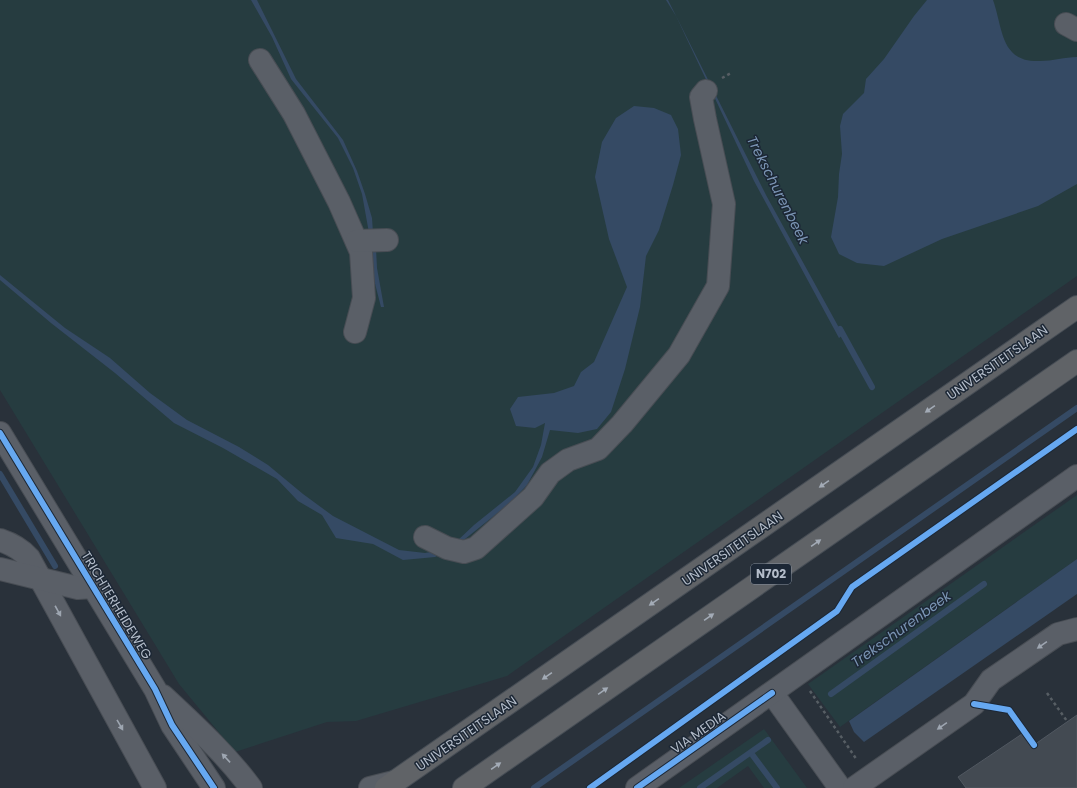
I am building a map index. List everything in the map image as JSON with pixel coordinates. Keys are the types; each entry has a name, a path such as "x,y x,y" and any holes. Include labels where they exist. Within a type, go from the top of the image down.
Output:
{"highway":[{"name":"UNIVERSITEITSLAAN","path":"390,785 1077,307"},
{"name":"N702","path":"464,788 1077,361"}],"street":[{"path":"260,60 294,114 339,202 361,252 364,298 356,332"},
{"path":"425,537 447,548 464,552 476,548 533,497 550,474 568,460 598,448 622,424 679,355 718,286 724,204 701,97 706,91"},
{"path":"357,241 387,240"},
{"name":"TRICHTERHEIDEWEG","path":"0,433 155,689 172,725 203,779 214,788"},
{"name":"VIA MEDIA","path":"637,788 1077,476"},
{"path":"0,540 16,546 29,558 155,788"},
{"path":"0,569 39,577 78,588 93,587"},
{"path":"861,783 974,704 991,680 1058,634 1077,629"},
{"name":"TRICHTERHEIDEWEG","path":"155,689 211,742 246,782 265,788"},
{"path":"772,693 840,788"},
{"path":"370,788 390,785"}],"path":[{"path":"726,76 731,73"},
{"path":"808,689 861,783"},
{"path":"1047,693 1068,721"}],"green space":[{"path":"0,0 1077,0 1077,276 507,676 356,721 327,722 235,752 179,684 0,390"},
{"path":"1077,495 1077,559 840,727 808,684"},
{"path":"764,729 807,788 764,788 748,766 717,788 679,788"}],"water":[{"path":"251,0 257,0 296,79 343,140 357,171 365,194 372,218 373,233 369,233 362,194 353,168 338,138 291,79 272,37"},
{"path":"666,0 668,0 766,195 843,335 839,338 754,181 676,16"},
{"path":"927,0 993,0 1005,42 1010,50 1017,56 1027,60 1040,61 1077,57 1077,184 1038,206 942,239 884,266 857,263 839,254 831,237 838,197 842,154 840,126 843,114 864,93 866,79 884,59"},
{"path":"634,106 654,108 671,115 678,129 681,155 659,230 646,256 640,307 625,369 611,412 597,429 578,433 550,430 542,457 527,485 510,503 455,547 435,557 403,560 373,544 336,538 322,515 298,501 277,479 223,448 174,423 0,280 0,275 65,328 110,358 150,393 187,420 239,447 268,465 303,494 333,516 399,550 425,553 441,550 456,542 474,525 515,492 533,467 541,445 545,423 535,428 516,426 510,409 518,397 554,393 574,386 581,372 594,362 627,287 609,239 595,177 602,142 616,118"},
{"path":"376,249 377,268 384,307 381,307 371,268 372,250"},
{"path":"1077,559 1077,594 864,742 854,732 849,721"}],"building":[{"path":"1077,715 1077,788 966,788 958,777 1022,734 1031,747"}],"waterway":[{"name":"Trekschurenbeek","path":"840,329 872,387"},
{"path":"534,788 1077,408"},
{"path":"0,474 55,566"},
{"name":"Trekschurenbeek","path":"831,694 984,584"},
{"path":"700,788 768,740"},
{"name":"Trekschurenbeek","path":"751,753 777,788"}],"cycle path":[{"path":"590,788 837,611 852,587 1077,429"},
{"path":"0,433 155,689 172,725 214,788"},
{"path":"637,788 772,693"},
{"path":"974,704 1009,710 1034,745"}]}
